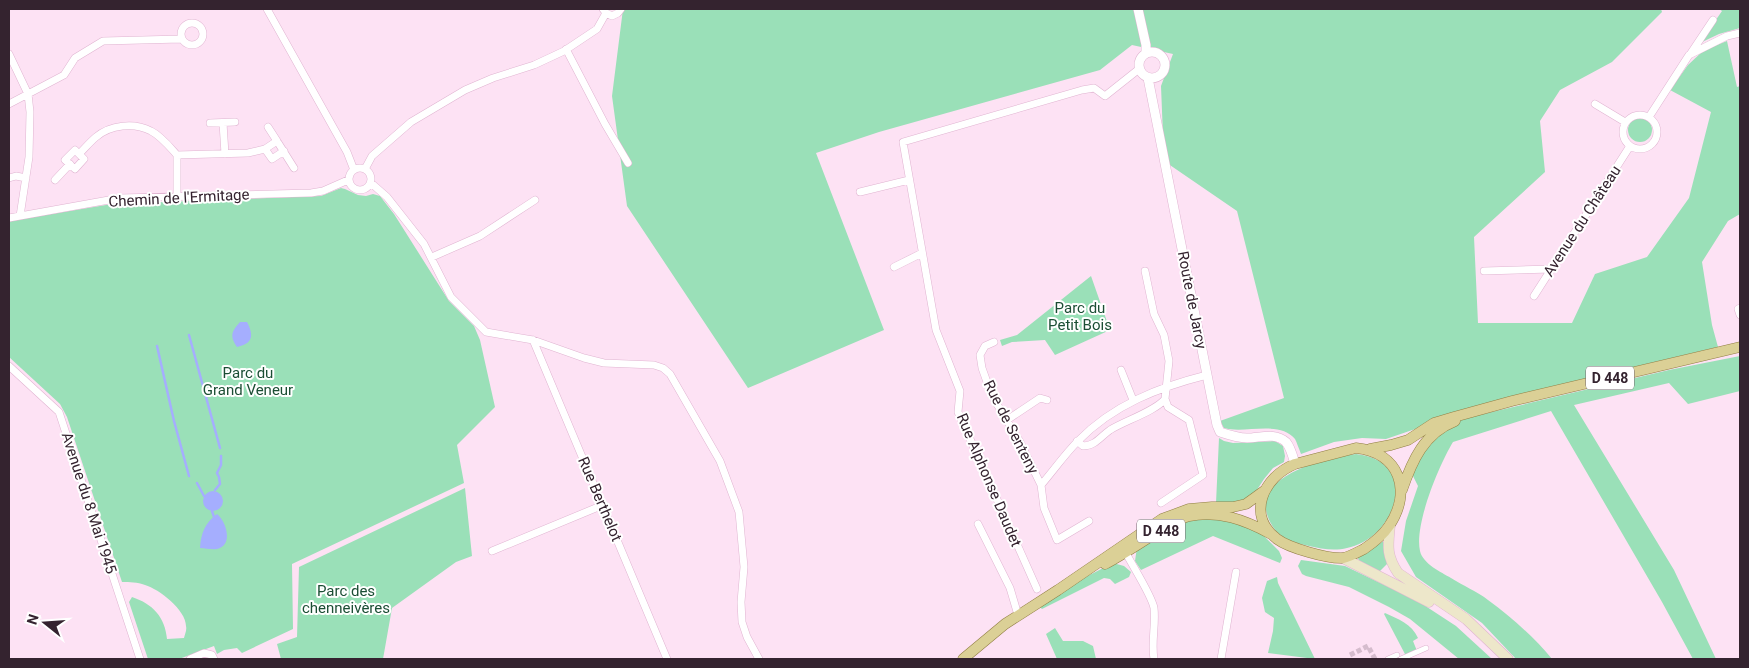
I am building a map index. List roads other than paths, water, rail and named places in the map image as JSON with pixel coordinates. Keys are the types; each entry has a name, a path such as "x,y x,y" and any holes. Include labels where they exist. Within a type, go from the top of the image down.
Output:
{"main road":[{"name":"D 448","path":"1370,449 1408,440 1434,423 1481,410 1740,347"},
{"name":"D 448","path":"1401,493 1417,452 1430,436 1449,423 1481,410"},
{"path":"1343,558 1359,552 1374,542 1390,525 1397,511 1401,493 1398,474 1392,465 1370,449 1356,448 1295,464 1271,479 1261,500 1261,512 1272,534 1278,540 1295,549 1343,558 1420,596 1462,623 1500,659"},
{"name":"D 448","path":"964,659 1005,624 1162,519 1189,508 1233,507 1246,504 1264,491"},
{"name":"D 448","path":"1058,590 1168,526 1188,517 1210,514 1232,517 1252,523 1272,534"},
{"path":"1390,525 1388,554 1398,573 1466,619 1508,659"}],"street":[{"path":"267,9 347,152 354,170"},
{"path":"365,169 367,163 378,150 411,122 465,90 493,78 534,65 566,49 597,29 604,11 615,15 621,9"},
{"path":"1138,9 1146,44 1146,53"},
{"path":"1649,117 1712,20"},
{"path":"1689,55 1727,36 1740,33"},
{"path":"9,104 64,75 75,58 103,41 181,39"},
{"path":"566,49 605,124 628,163"},
{"path":"1152,52 1161,56 1164,65 1161,74 1157,77 1148,78 1141,73 1139,68 1140,60 1146,53 1152,52"},
{"path":"9,54 28,94 30,112 26,178 20,216"},
{"name":"Rue Alphonse Daudet","path":"1036,589 958,412 960,391 936,330 903,142 1082,90 1094,88 1105,96 1139,68"},
{"name":"Route de Jarcy","path":"1148,78 1215,420 1220,432 1236,437 1264,436 1279,438 1285,441 1295,464"},
{"path":"1596,104 1625,122"},
{"path":"1639,114 1649,117 1654,121 1657,128 1658,135 1655,142 1650,147 1643,149 1636,149 1630,146 1625,141 1623,135 1625,122 1639,114"},
{"path":"210,124 236,122"},
{"path":"223,123 224,154"},
{"path":"55,180 70,164 75,169 84,159 79,154 97,136 110,129 124,126 138,127 151,131 177,155 177,197"},
{"path":"268,126 294,168"},
{"path":"177,155 248,153 265,149 277,141"},
{"name":"Avenue du Château","path":"1534,296 1630,146"},
{"path":"265,149 272,159 284,151"},
{"path":"365,169 370,174 370,183 365,190 356,190 350,185 349,176 354,170 365,169"},
{"path":"9,178 16,176 26,178"},
{"name":"Chemin de l'Ermitage","path":"9,218 120,198 310,193 323,191 348,180"},
{"path":"860,192 909,180"},
{"path":"370,183 387,197 424,244 451,297 486,332 533,340 594,361 612,364 654,365 663,368 670,374 720,461 739,512 744,567 741,602 742,622 759,659"},
{"path":"432,257 480,236 535,200"},
{"path":"894,267 922,253"},
{"path":"1484,271 1552,268"},
{"path":"1078,441 1084,446 1091,446 1108,431 1125,421 1161,405 1164,399 1169,361 1164,335 1154,314 1145,272"},
{"path":"1740,308 1738,309 1740,315"},
{"name":"Rue Berthelot","path":"533,340 667,659"},
{"name":"Rue de Senteny","path":"994,342 985,346 980,355 982,368 992,396 1019,440 1041,485 1044,508 1057,540 1088,521"},
{"name":"Avenue du 8 Mai 1945","path":"9,366 59,412 140,659"},
{"path":"1121,370 1133,400"},
{"path":"1041,485 1078,441 1100,420 1133,400 1166,386 1207,375"},
{"path":"1007,420 1040,398 1047,400"},
{"path":"1161,503 1203,475 1190,420 1168,407 1164,399"},
{"path":"492,551 603,506"},
{"path":"978,524 1010,588 1018,615"},
{"path":"1126,552 1154,605 1152,648 1154,659"},
{"path":"1220,659 1236,572"},
{"path":"1388,659 1426,648"},
{"path":"190,659 204,653 212,655 214,659"}],"water":[{"path":"240,322 247,322 251,331 251,338 246,344 237,347 232,334"},
{"path":"209,491 217,491 223,497 223,505 217,511 209,511 203,505 203,497"},
{"path":"217,514 223,522 227,533 225,543 217,549 200,548 204,529"}],"waterway":[{"path":"189,335 220,448"},
{"path":"157,346 189,476"},
{"path":"215,490 220,484 217,473 221,465 221,456"},
{"path":"197,483 204,496"},
{"path":"212,511 214,517"}],"tunnel":[{"path":"1350,655 1368,646 1375,659"}],"park label":[{"name":"Parc du Petit Bois","path":"1080,316"},
{"name":"Parc du Grand Veneur","path":"248,382"},
{"name":"Parc des chenneivères","path":"346,600"}]}
